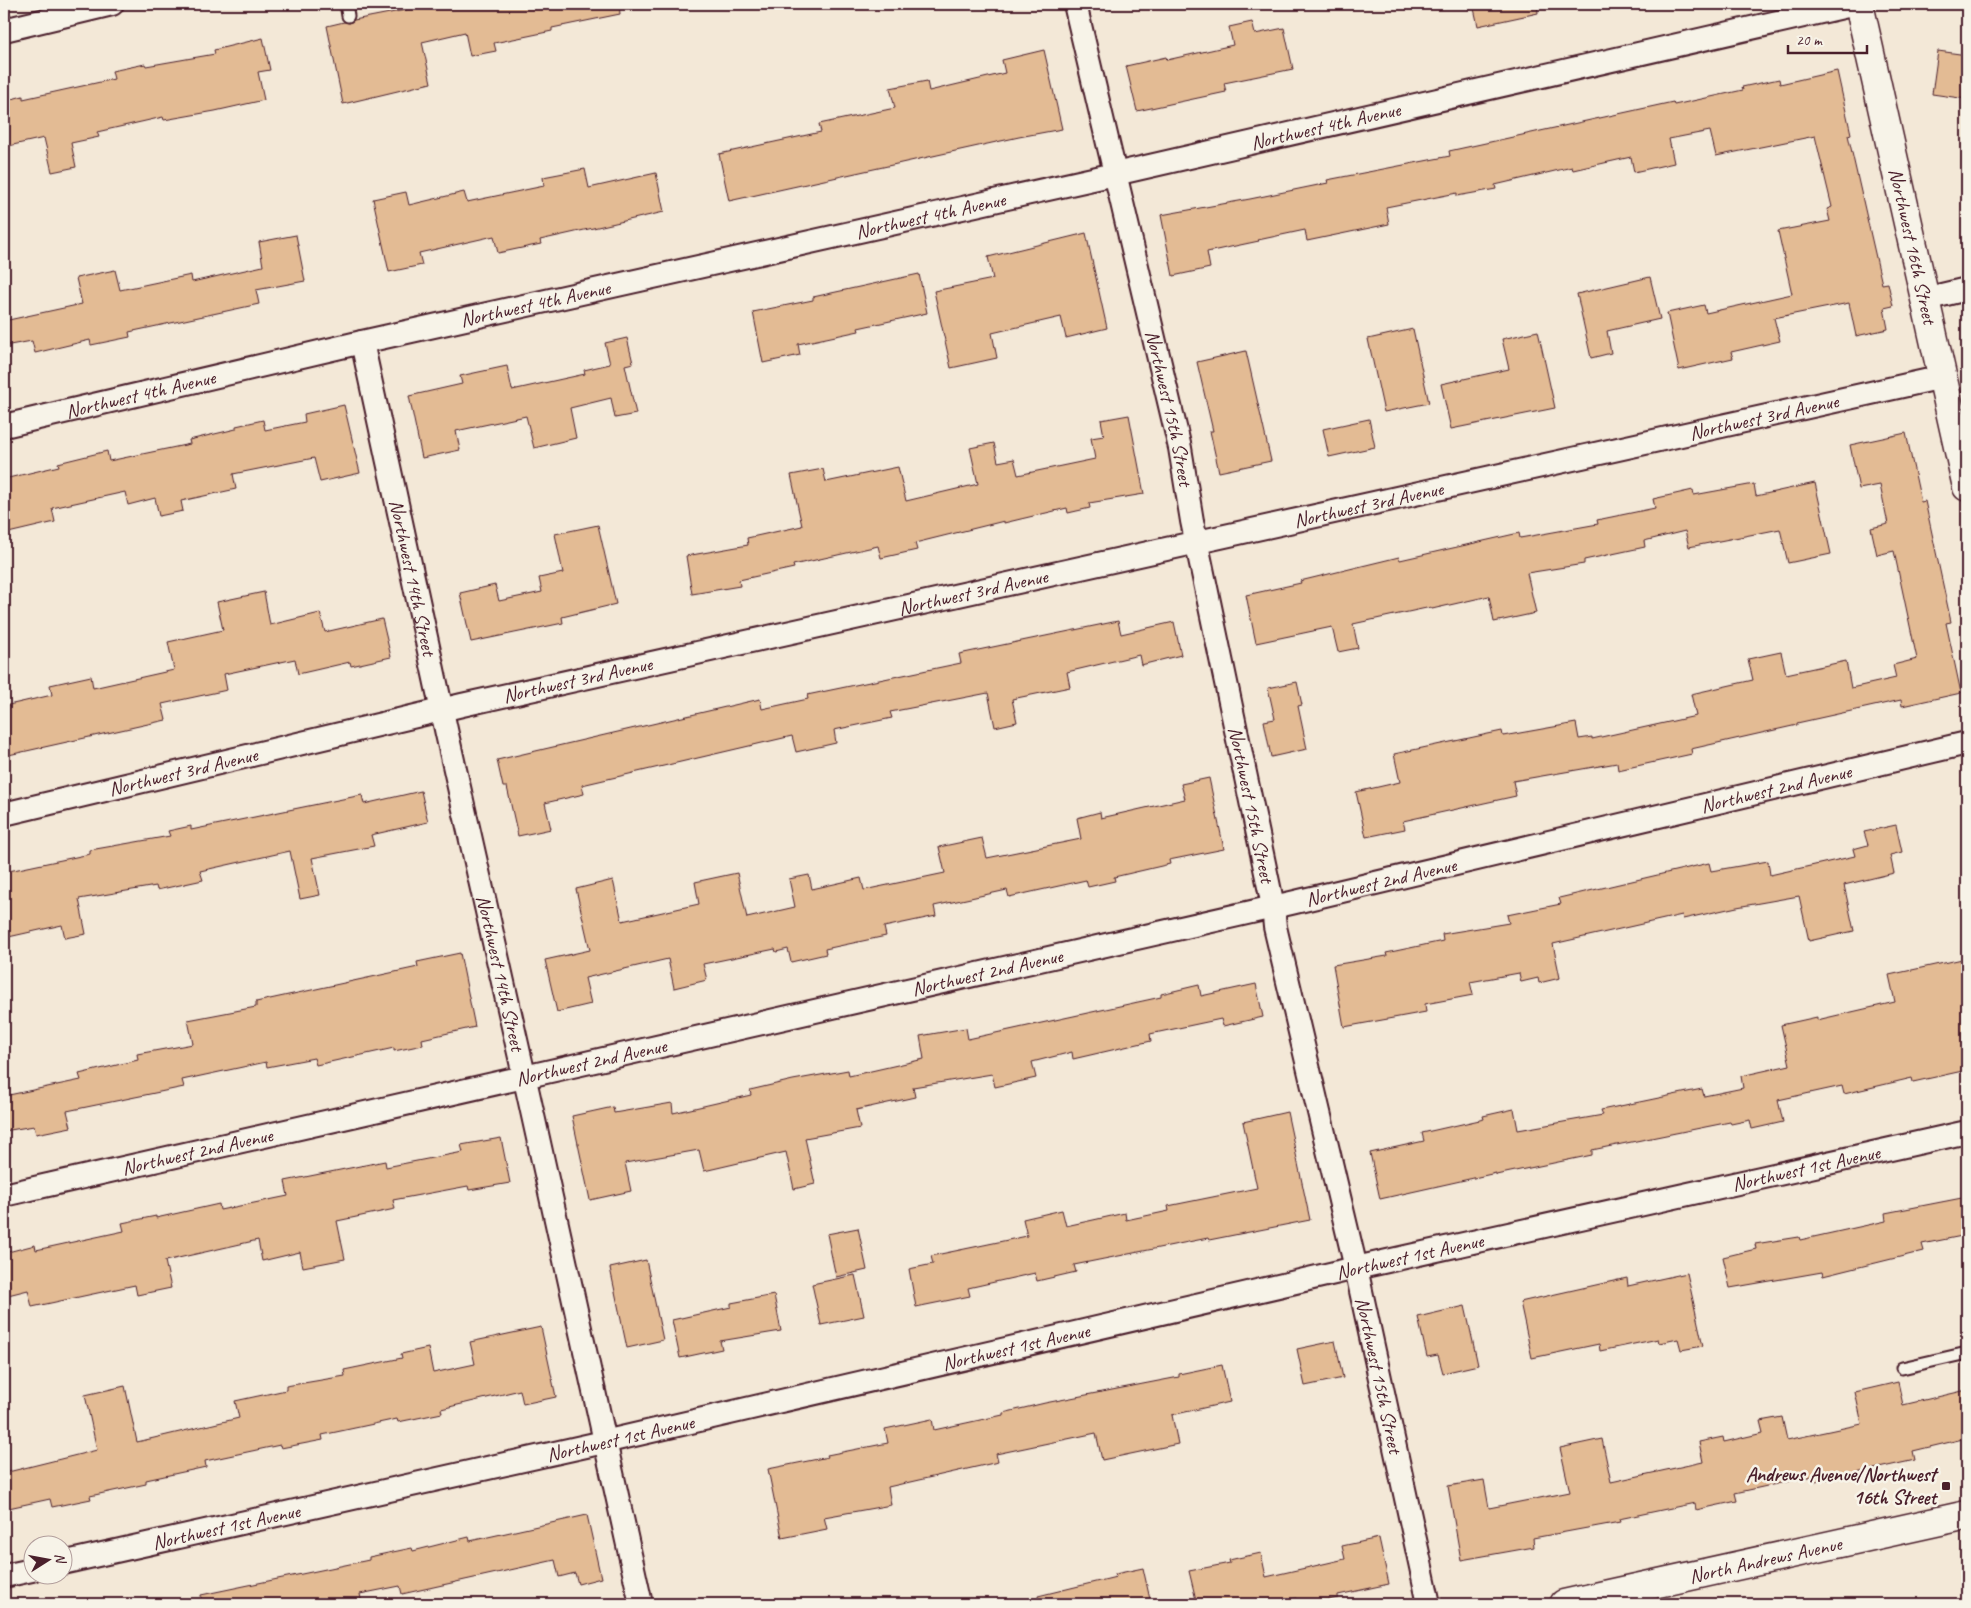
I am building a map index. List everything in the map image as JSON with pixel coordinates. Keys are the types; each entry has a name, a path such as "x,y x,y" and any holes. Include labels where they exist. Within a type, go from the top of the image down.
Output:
{"street":[{"path":"4,30 112,4"},
{"name":"Northwest 15th Street","path":"1075,4 1180,448 1196,541 1273,906 1275,927 1356,1268 1429,1604"},
{"name":"Northwest 4th Avenue","path":"4,426 362,342 1114,174 1857,4"},
{"name":"Northwest 16th Street","path":"1857,4 1967,488"},
{"path":"1924,299 1967,289"},
{"name":"Northwest 14th Street","path":"362,342 641,1604"},
{"name":"Northwest 3rd Avenue","path":"4,814 442,709 1943,377"},
{"name":"Northwest 2nd Avenue","path":"4,1196 1300,901 1967,743"},
{"name":"Northwest 1st Avenue","path":"72,1561 604,1442 1356,1268 1967,1132"},
{"name":"North Andrews Avenue","path":"1564,1604 1967,1514"},
{"path":"4,1576 22,1572"}],"lane":[{"path":"346,4 348,16"},
{"path":"1902,1368 1967,1353"}],"building":[{"path":"436,4 619,4 620,14 552,28 552,31 494,43 496,51 470,56 465,32 422,42 431,83 343,104 327,26 344,22 350,23 354,20"},
{"path":"1473,4 1537,4 1538,13 1478,26"},
{"path":"1252,22 1255,34 1284,28 1293,69 1224,83 1226,92 1137,111 1126,66 1166,57 1167,60 1233,45 1229,27"},
{"path":"263,38 270,70 258,72 264,100 164,120 163,117 97,132 99,137 71,143 76,167 52,172 44,138 4,147 4,101 23,96 23,99 114,79 112,71 145,64 146,66 215,54 214,50"},
{"path":"1044,50 1062,129 729,201 719,154 821,132 819,124 895,108 890,88 927,81 929,91 1005,73 1002,60"},
{"path":"1938,51 1967,55 1967,99 1932,94"},
{"path":"1837,71 1851,134 1848,135 1882,284 1888,283 1893,306 1884,308 1888,329 1856,336 1849,303 1774,318 1780,341 1731,352 1733,358 1679,370 1667,313 1704,305 1706,313 1792,294 1778,231 1830,221 1827,209 1832,207 1815,136 1716,156 1710,131 1669,139 1674,163 1634,172 1631,157 1573,170 1572,167 1495,185 1496,189 1457,196 1457,193 1386,207 1389,224 1307,241 1305,230 1207,252 1210,268 1173,276 1161,215 1328,183 1327,180 1450,156 1449,151 1673,102 1674,105 1743,90 1742,87 1779,79 1780,84"},
{"path":"585,169 589,188 656,173 664,212 540,240 541,244 498,253 494,236 419,253 422,265 389,272 373,199 406,192 409,205 464,192 467,202 544,186 543,177"},
{"path":"1086,233 1107,328 1066,338 1061,317 992,333 997,358 951,368 934,291 993,279 988,257"},
{"path":"296,235 305,281 256,290 259,304 129,332 130,337 91,345 90,340 35,353 32,341 4,346 4,321 82,304 76,278 115,270 120,290 191,275 192,282 263,266 259,242"},
{"path":"919,274 927,313 858,328 859,331 798,344 800,355 763,363 753,312 813,300 813,297"},
{"path":"1650,277 1660,319 1607,331 1611,353 1591,358 1577,294"},
{"path":"1413,329 1429,403 1384,412 1368,339"},
{"path":"1538,331 1555,408 1451,429 1441,384 1509,369 1502,339"},
{"path":"627,338 633,363 625,365 636,414 615,418 611,398 570,408 576,438 534,448 526,416 456,431 460,450 422,458 409,396 462,384 460,376 507,366 512,390 585,374 584,370 610,364 605,343"},
{"path":"1246,351 1271,461 1219,472 1210,431 1213,431 1197,362"},
{"path":"344,405 360,473 320,482 314,458 233,474 236,489 181,501 183,511 159,516 155,498 128,505 125,492 52,508 55,522 4,534 4,479 59,466 58,463 107,451 109,461 190,444 189,440 236,429 236,426 263,420 265,430 305,422 304,414"},
{"path":"1129,415 1144,494 1089,503 1090,508 1068,513 1067,508 1004,523 1004,521 915,543 917,550 881,558 878,546 793,565 794,568 739,580 740,586 692,594 686,556 748,545 747,538 802,526 791,475 823,469 826,482 898,467 906,501 978,484 970,448 994,443 998,462 1014,459 1018,475 1095,459 1091,438 1104,436 1101,420"},
{"path":"1369,419 1375,447 1329,457 1323,429"},
{"path":"1906,433 1921,502 1925,501 1951,622 1946,623 1961,693 1902,706 1901,700 1797,723 1797,725 1691,749 1692,754 1618,770 1617,763 1513,781 1516,796 1403,821 1405,829 1366,837 1356,792 1400,782 1394,754 1502,731 1503,736 1576,723 1579,739 1592,737 1592,739 1696,716 1691,694 1753,680 1748,659 1781,652 1786,674 1846,661 1851,688 1896,678 1893,665 1917,659 1894,551 1877,555 1871,528 1888,524 1880,485 1859,489 1850,445"},
{"path":"1815,483 1831,554 1788,563 1780,529 1689,547 1685,531 1644,541 1645,547 1584,560 1584,564 1527,573 1536,613 1494,622 1489,596 1353,624 1358,648 1338,652 1332,627 1256,643 1246,595 1301,583 1300,581 1399,557 1400,560 1519,533 1520,538 1598,524 1597,520 1655,508 1653,499 1693,490 1694,495 1754,484 1756,496"},
{"path":"598,525 616,604 562,617 563,623 471,642 460,593 495,585 499,601 542,592 539,578 563,573 555,534"},
{"path":"264,592 270,625 320,613 325,632 382,619 391,657 351,666 350,662 298,674 295,659 224,674 227,690 162,704 166,720 4,756 4,706 52,695 50,685 91,676 93,688 174,670 168,642 223,630 217,602"},
{"path":"1118,621 1121,634 1174,622 1181,655 1141,665 1139,655 1067,672 1070,687 1012,699 1017,722 995,727 988,693 890,712 892,718 834,730 836,743 796,752 792,736 582,785 584,794 545,803 551,829 518,836 507,787 503,787 497,760 760,699 762,709 808,699 807,695 961,663 959,654"},
{"path":"1297,682 1302,705 1298,706 1307,749 1271,757 1264,721 1275,719 1268,688"},
{"path":"1209,778 1224,849 1169,860 1170,864 1114,877 1115,881 1088,887 1086,880 1009,897 1007,890 934,906 936,916 884,927 886,936 825,949 826,954 791,962 788,949 776,952 775,949 703,964 707,980 674,988 668,959 585,978 591,1004 557,1012 545,960 590,950 576,889 613,880 622,921 699,904 695,882 737,873 747,918 795,907 789,879 809,875 812,889 861,878 864,890 945,873 939,847 982,838 987,858 1081,839 1077,818 1100,812 1101,818 1185,799 1181,784"},
{"path":"421,791 428,822 371,835 374,846 312,858 320,895 300,899 290,851 200,871 203,880 157,890 156,886 79,899 86,934 65,938 62,925 4,938 4,872 90,854 90,850 170,836 168,831 191,826 191,830 362,795 364,804"},
{"path":"1896,825 1902,852 1890,855 1894,873 1844,885 1854,931 1809,941 1799,896 1683,919 1682,915 1553,944 1560,978 1539,983 1538,978 1521,982 1519,973 1470,982 1473,995 1425,1004 1426,1012 1344,1027 1333,965 1387,956 1386,953 1443,941 1442,934 1509,923 1507,915 1561,904 1559,898 1709,863 1711,871 1768,861 1770,875 1855,856 1853,849 1868,845 1864,832"},
{"path":"460,953 475,1027 422,1039 423,1045 394,1051 394,1048 316,1065 314,1058 267,1067 266,1062 182,1080 184,1087 67,1111 71,1127 36,1134 34,1126 4,1131 4,1096 81,1080 79,1074 138,1060 137,1054 193,1044 188,1020 256,1007 256,1002 418,967 417,962"},
{"path":"1967,958 1967,1070 1913,1082 1912,1078 1844,1094 1842,1086 1778,1100 1783,1122 1752,1129 1750,1120 1731,1124 1730,1122 1592,1150 1592,1155 1496,1175 1496,1173 1380,1199 1370,1153 1424,1141 1422,1133 1484,1119 1483,1116 1514,1109 1518,1130 1603,1115 1601,1110 1702,1089 1704,1096 1743,1088 1741,1076 1790,1065 1781,1025 1817,1017 1817,1020 1895,1002 1889,975"},
{"path":"1256,984 1263,1017 1223,1026 1221,1019 1150,1034 1151,1041 1073,1059 1072,1052 1032,1062 1036,1078 995,1087 992,1074 913,1087 915,1097 856,1110 860,1128 805,1138 815,1184 794,1189 786,1152 704,1171 699,1150 625,1163 631,1191 590,1200 572,1116 613,1107 614,1113 672,1103 673,1113 751,1095 750,1090 793,1080 848,1070 849,1076 924,1059 920,1036 966,1028 968,1039 1161,997 1161,994 1199,985 1201,996"},
{"path":"1287,1112 1310,1220 1074,1265 1076,1272 1037,1281 1035,1273 968,1288 970,1296 916,1307 909,1269 933,1264 931,1256 1027,1236 1023,1219 1062,1210 1066,1226 1125,1213 1126,1220 1169,1211 1168,1206 1257,1188 1243,1122"},
{"path":"501,1138 510,1183 469,1190 468,1186 393,1200 395,1209 337,1221 345,1259 303,1267 300,1252 262,1261 258,1240 165,1261 171,1288 137,1295 135,1285 32,1307 28,1290 4,1296 4,1253 35,1245 36,1250 124,1231 122,1223 156,1216 156,1218 219,1204 220,1210 288,1196 285,1181 385,1161 386,1167 463,1152 461,1145"},
{"path":"1967,1197 1967,1235 1922,1244 1924,1251 1823,1276 1822,1272 1730,1288 1723,1257 1756,1249 1755,1244 1799,1237 1800,1240 1886,1221 1885,1213"},
{"path":"858,1228 867,1270 836,1277 827,1234"},
{"path":"646,1260 663,1340 627,1348 610,1268"},
{"path":"1687,1273 1703,1346 1681,1350 1678,1339 1659,1343 1658,1339 1600,1351 1599,1344 1532,1358 1520,1302 1627,1278 1628,1286"},
{"path":"855,1275 864,1316 821,1325 812,1284"},
{"path":"774,1295 781,1331 720,1341 722,1349 680,1358 672,1320 731,1307 731,1303"},
{"path":"1465,1306 1478,1365 1443,1373 1438,1355 1427,1357 1418,1317"},
{"path":"541,1327 556,1397 523,1404 520,1390 441,1409 442,1413 398,1422 397,1419 322,1435 323,1440 281,1448 280,1445 205,1461 206,1467 146,1480 146,1484 90,1496 91,1499 52,1507 50,1499 4,1509 4,1473 97,1450 85,1395 125,1386 137,1442 239,1418 235,1401 286,1390 286,1386 345,1376 344,1370 402,1358 401,1354 428,1348 433,1373 475,1364 470,1342"},
{"path":"1335,1341 1343,1378 1305,1386 1297,1349"},
{"path":"1222,1365 1230,1402 1172,1415 1178,1444 1102,1460 1096,1433 996,1454 998,1462 888,1487 891,1505 824,1517 827,1529 782,1538 768,1469 888,1443 885,1429 932,1419 934,1430 1003,1415 1003,1413 1045,1403 1179,1377 1179,1374"},
{"path":"1898,1382 1903,1405 1967,1390 1967,1438 1913,1451 1915,1460 1815,1482 1813,1476 1735,1493 1737,1501 1696,1510 1695,1503 1619,1519 1620,1522 1533,1538 1534,1547 1461,1560 1448,1486 1484,1480 1489,1508 1570,1492 1560,1448 1602,1439 1611,1482 1703,1462 1699,1442 1723,1437 1724,1442 1763,1433 1760,1421 1782,1417 1787,1440 1862,1424 1855,1392"},
{"path":"587,1515 601,1578 578,1584 575,1573 559,1577 555,1560 402,1594 400,1586 360,1594 362,1604 202,1604 201,1595 369,1560 369,1557 412,1548 413,1551 469,1537 470,1541"},
{"path":"1379,1538 1389,1584 1338,1595 1338,1598 1309,1604 1298,1604 1296,1598 1269,1604 1197,1604 1189,1571 1230,1563 1229,1560 1261,1553 1266,1577 1345,1559 1342,1546"},
{"path":"1143,1568 1151,1604 1039,1604 1038,1596 1116,1577 1115,1574"}],"place":[{"name":"Andrews Avenue/Northwest 16th Street","path":"1946,1486"}]}
